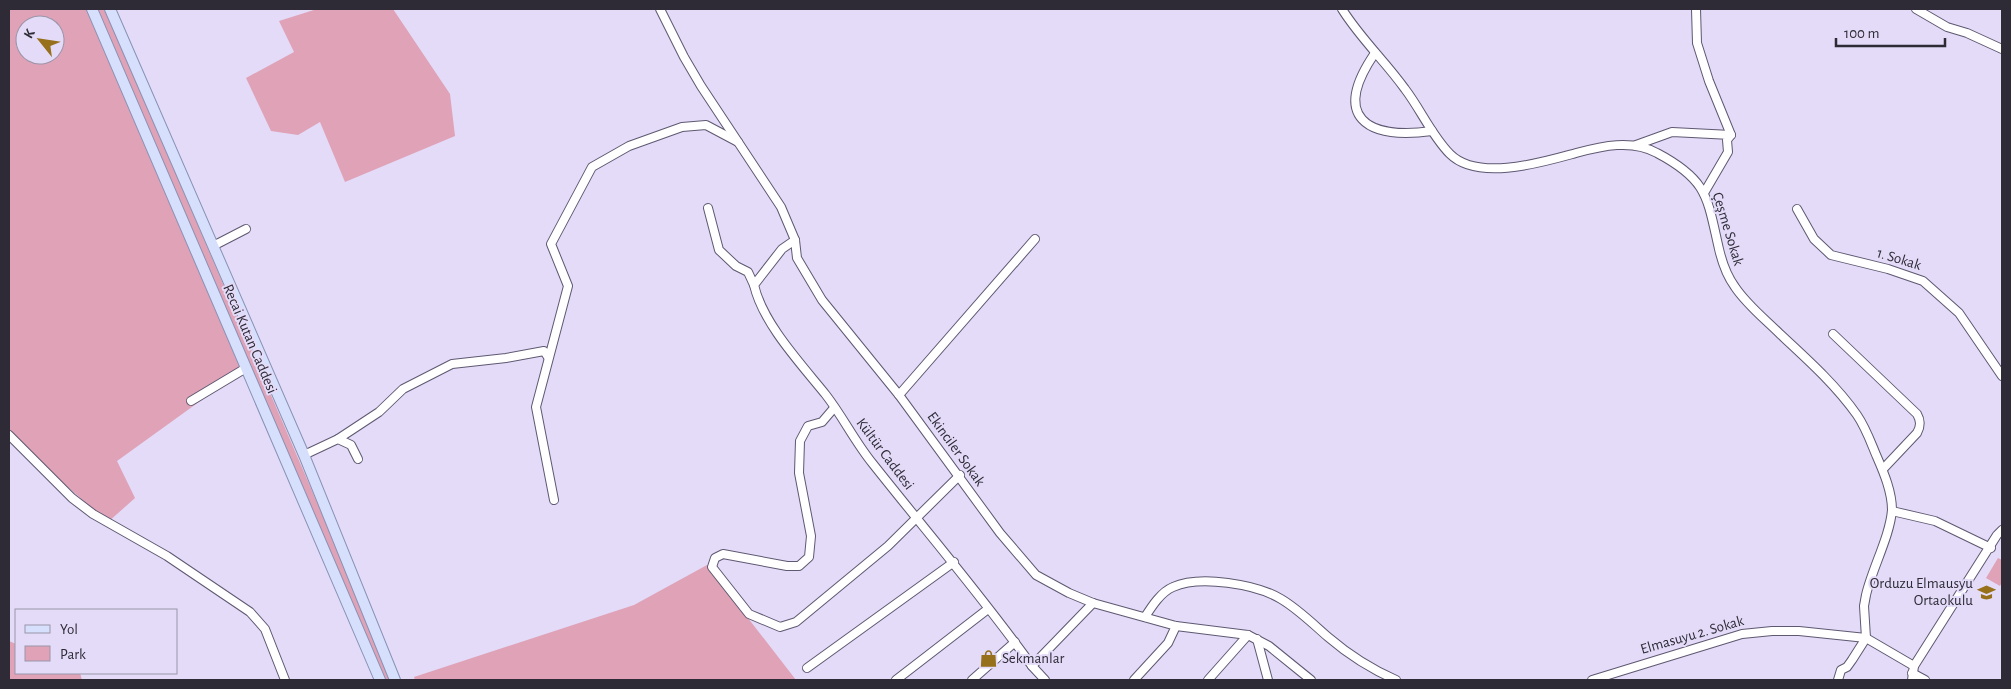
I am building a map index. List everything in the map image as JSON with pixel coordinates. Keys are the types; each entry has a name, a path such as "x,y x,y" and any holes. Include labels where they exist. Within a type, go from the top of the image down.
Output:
{"main road":[{"name":"Recai Kutan Caddesi","path":"92,9 380,680"},
{"name":"Recai Kutan Caddesi","path":"110,9 304,455 395,680"}],"street":[{"name":"Ekinciler Sokak","path":"660,9 693,72 781,207 795,240 796,258 822,300 899,395 1000,533 1036,575 1093,603 1176,626 1248,635 1269,646 1311,680"},
{"name":"Çeşme Sokak","path":"1342,9 1362,39 1403,86 1432,131 1451,156 1461,162 1476,166 1504,168 1540,163 1603,147 1636,145 1656,152 1684,170 1700,185 1712,216 1724,268 1734,287 1832,385 1851,407 1868,436 1883,470 1892,511 1866,595 1864,606 1866,638"},
{"path":"1696,9 1697,43 1709,81 1731,135"},
{"path":"1916,9 1947,27 1967,33 2002,49"},
{"path":"1375,53 1356,87 1356,105 1362,119 1371,127 1386,132 1404,134 1432,131"},
{"path":"554,500 536,407 568,286 551,244 592,167 629,146 682,127 706,125 740,143"},
{"path":"1636,145 1672,132 1731,135"},
{"path":"1704,193 1726,157 1729,147 1727,140 1731,135"},
{"name":"Kültür Caddesi","path":"708,208 719,250 736,266 748,272 760,302 782,340 834,408 860,447 954,562 988,609 1045,680"},
{"name":"1. Sokak","path":"1797,209 1814,239 1831,254 1888,269 1923,281 1959,313 2002,376"},
{"path":"213,246 246,229"},
{"path":"899,395 1035,239"},
{"path":"754,285 782,249 795,240"},
{"path":"1833,334 1917,414 1920,420 1920,427 1917,433 1883,470"},
{"path":"304,455 338,439 379,412 402,389 452,364 506,358 544,351 548,357"},
{"path":"191,401 246,368"},
{"path":"834,408 822,422 808,426 800,441 799,473 811,536 810,558 799,566 787,566 724,554 715,558 712,567 719,579 749,614 780,627 796,622 888,546 916,516 960,476"},
{"path":"9,436 72,498 93,514 167,556 250,612 265,629 285,680"},
{"path":"338,439 351,445 358,459"},
{"path":"1892,511 1935,520 1991,548"},
{"path":"1913,673 1991,548 1997,535 2002,530"},
{"path":"807,668 954,562"},
{"path":"1145,617 1155,603 1173,587 1211,582 1232,583 1257,588 1282,599 1346,652 1377,672 1396,680"},
{"path":"1032,666 1093,603"},
{"path":"896,680 988,609"},
{"path":"1134,680 1168,643 1176,626"},
{"name":"Elmasuyu 2. Sokak","path":"1592,680 1742,634 1799,631 1866,638 1925,680"},
{"path":"1208,680 1248,635"},
{"path":"1838,680 1841,670 1847,667 1866,638"},
{"path":"1257,639 1268,680"},
{"path":"972,680 1015,642"}],"green space":[{"path":"9,9 92,9 246,368 117,461 135,498 108,522 9,436"},
{"path":"97,9 104,9 123,51 322,514 391,680 384,680"},
{"path":"317,9 393,9 450,94 455,136 345,182 320,122 298,135 271,131 246,78 294,52 279,21"},
{"path":"1998,558 2002,560 2002,582 2000,586 1986,578"},
{"path":"707,565 796,680 415,680 414,677 634,605"},
{"path":"9,641 15,644 15,674 80,674 82,680 9,680"}],"place":[{"name":"Orduzu Elmausyu Ortaokulu","path":"1987,592"},
{"name":"Sekmanlar","path":"988,658"}]}
